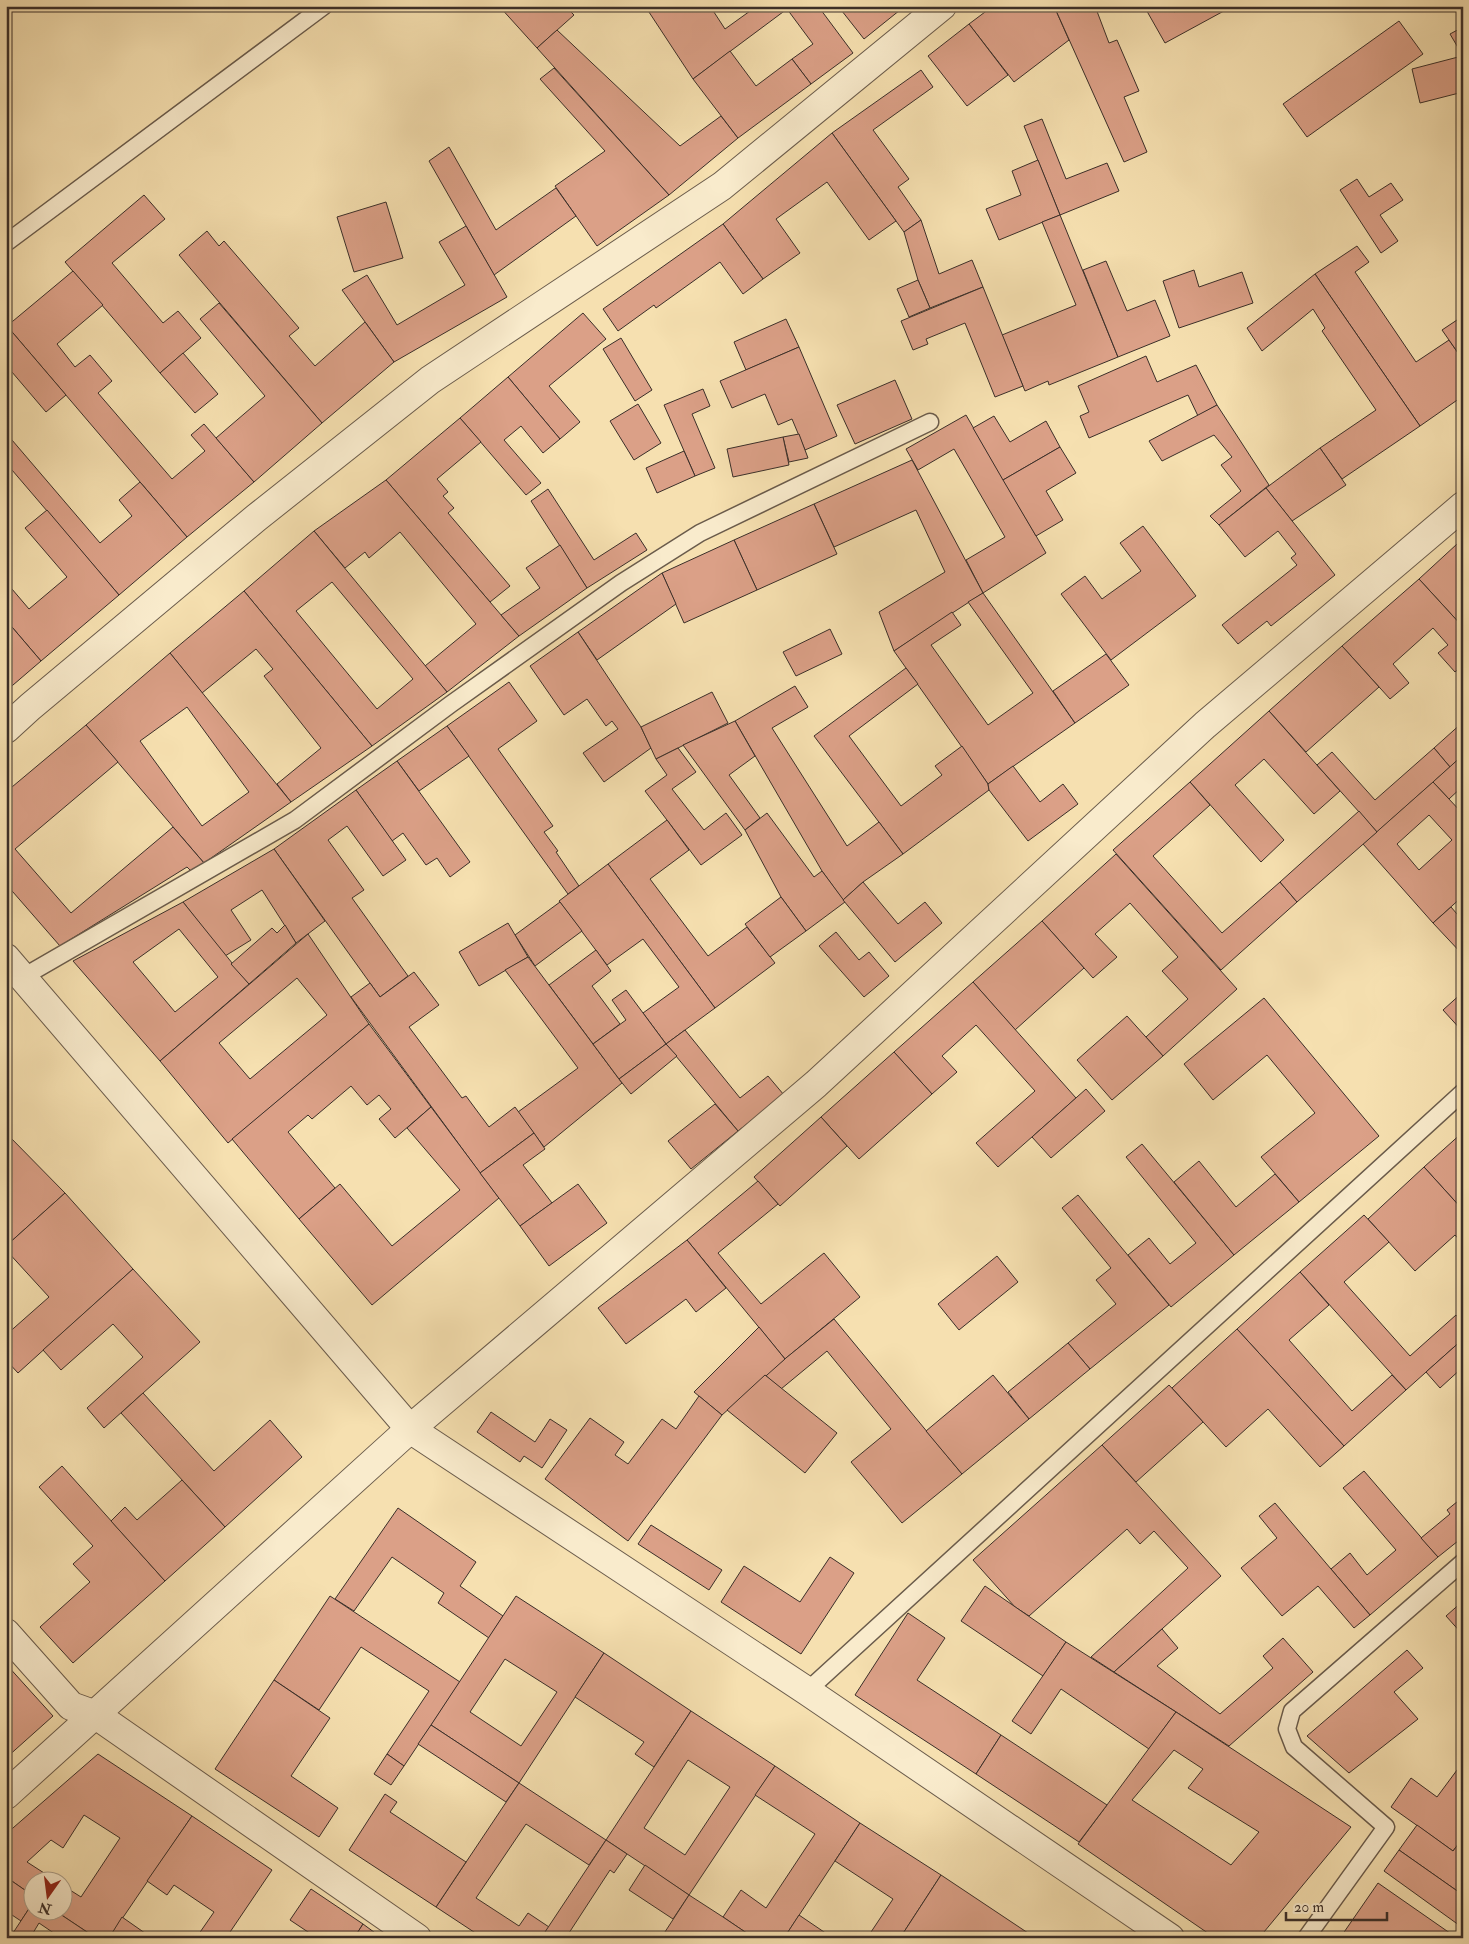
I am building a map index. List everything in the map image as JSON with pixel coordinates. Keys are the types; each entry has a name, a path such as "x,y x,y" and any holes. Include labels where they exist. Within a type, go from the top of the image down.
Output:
{"street":[{"path":"6,729 38,700 256,518 430,380 722,186 942,6"},
{"path":"6,1795 410,1429 816,1084 1205,725 1463,506"},
{"path":"15,968 410,1429 807,1691 1170,1938"},
{"path":"6,1633 71,1706 96,1715 417,1938"}],"lane":[{"path":"6,243 324,6"},
{"path":"15,968 295,820 451,704 613,589 700,533 930,422"},
{"path":"807,1691 1463,1092"},
{"path":"1306,1938 1386,1827 1294,1747 1287,1729 1292,1711 1463,1562"}],"building":[{"path":"499,6 542,6 543,8 545,6 565,6 574,15 537,48"},
{"path":"645,6 710,6 725,29 757,6 785,6 787,9 693,79"},
{"path":"790,6 818,6 853,53 811,84 792,59 813,44 787,9"},
{"path":"838,6 905,6 864,39"},
{"path":"993,6 1054,6 1069,40 1014,82 969,24"},
{"path":"1054,6 1095,6 1109,43 1117,40 1139,91 1124,97 1147,152 1124,162"},
{"path":"1144,6 1171,6 1174,12 1183,6 1233,6 1165,43"},
{"path":"1399,21 1423,54 1307,137 1283,104"},
{"path":"969,24 1008,75 967,106 928,56"},
{"path":"1463,27 1463,56 1450,34"},
{"path":"557,30 680,146 721,116 738,138 669,195 537,48"},
{"path":"730,51 756,86 792,59 811,84 738,138 693,79"},
{"path":"1462,56 1463,92 1420,103 1412,69"},
{"path":"554,68 669,195 597,246 555,186 605,151 540,79"},
{"path":"921,70 933,87 873,130 909,179 898,187 921,220 904,232 832,133"},
{"path":"1042,119 1066,179 1107,163 1119,191 1060,215 1024,126"},
{"path":"832,133 896,221 869,240 827,182 776,219 800,253 763,279 723,224"},
{"path":"449,147 496,230 556,188 576,216 494,275 429,161"},
{"path":"1038,160 1060,215 999,240 986,209 1021,195 1012,171"},
{"path":"1357,179 1369,197 1391,183 1403,200 1380,215 1398,241 1381,253 1340,190"},
{"path":"144,195 165,219 112,263 163,323 178,311 201,338 160,373 65,262"},
{"path":"386,202 403,258 354,272 337,217"},
{"path":"1060,215 1118,357 1049,385 1048,381 1025,391 1002,335 1076,305 1042,222"},
{"path":"921,220 939,274 972,260 983,287 930,308 918,280 904,232"},
{"path":"723,224 763,279 743,294 720,262 656,308 654,305 618,331 603,309"},
{"path":"466,226 507,297 394,362 342,290 367,275 397,325 465,285 439,242"},
{"path":"207,231 219,246 224,241 299,328 289,336 315,366 365,322 394,362 322,423 179,255"},
{"path":"1357,246 1369,262 1355,272 1416,362 1449,340 1463,360 1463,396 1420,426 1315,274"},
{"path":"1106,261 1127,311 1155,300 1170,336 1118,357 1083,270"},
{"path":"1194,270 1199,287 1242,272 1253,303 1179,328 1163,281"},
{"path":"73,271 103,305 57,344 75,367 90,355 112,381 98,393 172,479 205,451 191,435 204,424 254,482 187,537 7,326"},
{"path":"1315,274 1420,426 1342,479 1320,448 1376,410 1322,331 1325,328 1313,309 1262,351 1247,328"},
{"path":"918,280 930,308 909,317 897,289"},
{"path":"983,287 1023,386 995,397 965,323 926,339 928,344 913,350 901,321"},
{"path":"219,303 322,423 254,482 216,438 265,396 200,319"},
{"path":"583,313 606,339 549,386 580,422 560,439 508,377"},
{"path":"1463,316 1463,360 1442,330"},
{"path":"786,319 799,347 746,370 734,342"},
{"path":"7,326 66,395 46,412 6,365"},
{"path":"621,338 652,390 635,401 603,349"},
{"path":"799,347 837,436 805,450 792,419 778,425 765,394 732,408 720,381"},
{"path":"183,353 218,394 195,413 160,373"},
{"path":"1146,356 1157,382 1196,365 1217,405 1198,416 1188,395 1089,438 1080,416 1089,412 1078,386"},
{"path":"508,377 560,439 543,453 521,426 504,440 541,483 526,495 460,418"},
{"path":"895,380 912,419 855,444 837,405"},
{"path":"703,389 710,406 692,414 715,468 695,476 664,405"},
{"path":"638,404 661,443 634,460 610,421"},
{"path":"1217,405 1269,485 1219,525 1210,516 1241,491 1221,465 1232,457 1214,435 1162,461 1149,441"},
{"path":"966,415 1046,553 983,593 966,560 1005,537 954,449 918,470 906,449"},
{"path":"994,416 1010,442 1046,421 1060,447 1003,480 973,428"},
{"path":"460,418 481,442 437,479 448,492 443,496 454,508 448,513 510,586 490,602 386,480"},
{"path":"6,433 100,543 132,516 119,500 140,482 187,537 119,595 6,463"},
{"path":"799,434 808,458 789,462 783,437"},
{"path":"783,437 789,465 733,477 727,449"},
{"path":"1060,447 1076,473 1046,491 1063,520 1036,536 1003,480"},
{"path":"1320,448 1346,485 1292,521 1266,488"},
{"path":"684,451 695,476 657,493 646,468"},
{"path":"912,460 983,593 894,651 879,612 945,572 916,510 834,547 814,504"},
{"path":"386,480 519,636 447,692 425,666 476,624 400,532 369,558 365,552 345,568 314,531"},
{"path":"1266,488 1335,575 1271,626 1267,621 1238,644 1222,625 1297,565 1291,558 1296,554 1278,531 1245,557 1219,525"},
{"path":"548,489 594,560 636,533 647,550 587,588 531,501"},
{"path":"814,504 837,554 757,590 734,540"},
{"path":"47,510 119,595 41,661 6,620 6,582 29,609 67,577 25,528"},
{"path":"1143,526 1196,596 1111,660 1061,594 1085,576 1102,599 1141,571 1120,543"},
{"path":"314,531 447,692 372,746 244,591","holes":["332,582 413,679 377,709 296,611"]},
{"path":"734,540 757,590 684,623 662,573"},
{"path":"1457,544 1463,550 1463,627 1419,579"},
{"path":"560,545 587,588 519,636 501,615 540,588 526,568"},
{"path":"662,573 676,604 597,660 578,632"},
{"path":"1419,579 1463,627 1463,665 1455,672 1438,653 1448,645 1433,628 1393,664 1409,683 1390,699 1342,646"},
{"path":"244,591 372,746 291,802 277,784 321,748 264,676 273,669 256,649 202,693 170,653"},
{"path":"983,593 1075,723 988,784 894,651 952,612 961,625 931,645 988,725 1033,693 968,602"},
{"path":"6,620 41,661 6,691"},
{"path":"830,629 842,654 796,676 783,652"},
{"path":"578,632 641,727 651,748 604,782 583,753 618,729 612,721 606,726 587,699 564,715 530,666"},
{"path":"1342,646 1379,687 1306,752 1269,711"},
{"path":"170,653 291,802 204,863 86,725","holes":["187,707 249,792 202,826 140,741"]},
{"path":"1106,654 1129,685 1075,723 1053,691"},
{"path":"906,668 918,684 849,736 901,806 942,775 935,766 962,746 988,784 989,790 903,854 814,736"},
{"path":"509,682 537,721 498,749 553,826 544,832 579,886 568,894 447,726"},
{"path":"795,686 808,707 772,728 847,846 879,822 903,854 863,882 843,900 822,871 735,721"},
{"path":"712,692 728,723 656,759 641,727"},
{"path":"1269,711 1340,791 1314,814 1264,759 1235,785 1284,840 1261,862 1190,782"},
{"path":"735,721 755,756 729,775 760,818 745,830 683,745"},
{"path":"1463,722 1463,755 1450,767 1434,748"},
{"path":"86,725 118,762 15,849 71,913 173,827 204,863 191,871 187,867 60,946 6,884 6,792"},
{"path":"447,726 469,756 419,791 397,761"},
{"path":"678,748 696,772 672,789 704,830 726,813 742,835 701,865 645,791 667,775 656,759"},
{"path":"1434,748 1450,767 1377,832 1317,765 1332,752 1375,800"},
{"path":"1463,755 1463,786 1449,799 1433,782"},
{"path":"397,761 470,862 450,877 437,858 426,865 403,833 392,841 356,790"},
{"path":"1013,766 1040,802 1063,784 1078,804 1028,841 989,790 988,784"},
{"path":"1190,782 1210,805 1153,856 1222,933 1280,882 1297,902 1221,970 1113,850"},
{"path":"1433,782 1463,814 1463,896 1433,923 1363,844","holes":["1429,815 1452,840 1419,870 1397,844"]},
{"path":"356,790 406,860 383,876 347,826 328,840 364,890 352,898 408,976 380,997 274,849"},
{"path":"1359,811 1377,832 1297,902 1280,882"},
{"path":"767,813 814,877 822,871 845,902 806,931 781,897 745,830"},
{"path":"667,820 689,850 650,879 708,956 747,927 775,963 715,1008 608,864"},
{"path":"274,849 325,921 296,943 262,890 231,910 251,940 225,956 183,902"},
{"path":"1116,854 1237,989 1163,1056 1146,1037 1188,999 1162,971 1178,957 1130,903 1095,934 1117,957 1093,978 1042,921"},
{"path":"608,864 715,1008 666,1044 643,1013 679,987 643,939 607,965 559,901"},
{"path":"863,882 898,924 925,902 942,923 895,962 843,900"},
{"path":"781,897 806,931 770,957 745,924"},
{"path":"183,902 249,984 160,1061 73,961","holes":["179,929 218,977 175,1012 133,962"]},
{"path":"560,902 582,931 535,966 515,935"},
{"path":"1451,907 1463,921 1463,955 1433,923"},
{"path":"1042,921 1084,968 1015,1030 973,982"},
{"path":"508,923 528,957 479,986 459,952"},
{"path":"285,925 296,943 249,984 231,964 272,928 277,933"},
{"path":"836,932 859,960 869,952 889,976 864,997 819,946"},
{"path":"308,934 369,1024 228,1143 160,1061","holes":["297,978 327,1015 250,1079 219,1043"]},
{"path":"596,950 611,971 592,986 620,1024 593,1044 549,985"},
{"path":"528,957 622,1083 544,1147 518,1112 578,1068 505,970"},
{"path":"414,972 439,1005 409,1027 462,1098 466,1096 489,1127 515,1107 534,1133 480,1173 351,997 370,983 380,997"},
{"path":"973,982 1076,1098 998,1167 976,1143 1035,1091 976,1025 942,1056 957,1072 932,1094 894,1052"},
{"path":"626,990 666,1044 619,1079 593,1044 626,1020 612,1000"},
{"path":"1463,992 1463,1032 1443,1010"},
{"path":"1264,998 1379,1136 1299,1202 1261,1157 1315,1113 1267,1055 1213,1100 1184,1064"},
{"path":"1127,1016 1163,1056 1112,1100 1077,1060"},
{"path":"369,1024 431,1107 395,1138 379,1119 391,1109 379,1095 367,1105 351,1086 312,1119 308,1115 288,1132 335,1188 299,1219 232,1139"},
{"path":"685,1030 740,1098 768,1076 784,1095 738,1131 666,1044"},
{"path":"666,1044 677,1056 631,1094 619,1079"},
{"path":"894,1052 932,1094 859,1159 821,1117"},
{"path":"1086,1089 1105,1111 1051,1158 1032,1137"},
{"path":"715,1104 738,1131 691,1169 668,1141"},
{"path":"431,1107 499,1198 372,1305 299,1219 340,1184 392,1246 460,1190 407,1128"},
{"path":"821,1117 847,1146 780,1206 754,1177"},
{"path":"1463,1132 1463,1210 1424,1167"},
{"path":"6,1133 65,1193 6,1246"},
{"path":"534,1133 545,1149 523,1165 552,1203 520,1226 480,1173"},
{"path":"1142,1144 1234,1255 1171,1307 1128,1255 1149,1238 1170,1264 1196,1243 1126,1157"},
{"path":"1199,1161 1236,1207 1275,1174 1299,1202 1234,1255 1174,1182"},
{"path":"1424,1167 1463,1210 1463,1244 1455,1235 1415,1271 1368,1219"},
{"path":"758,1181 778,1204 718,1253 761,1304 824,1253 860,1297 785,1359 687,1240"},
{"path":"578,1184 607,1223 549,1266 520,1226"},
{"path":"65,1193 133,1269 18,1373 6,1360 6,1335 49,1297 6,1250 6,1246"},
{"path":"1078,1195 1169,1305 1090,1369 1068,1343 1116,1304 1096,1280 1111,1268 1062,1208"},
{"path":"1364,1215 1389,1242 1344,1282 1410,1356 1456,1315 1463,1323 1463,1339 1406,1390 1300,1272"},
{"path":"687,1240 726,1288 696,1312 686,1299 626,1344 598,1308"},
{"path":"997,1256 1018,1282 959,1330 938,1304"},
{"path":"133,1269 200,1342 104,1428 87,1408 143,1357 113,1324 61,1370 43,1350"},
{"path":"1300,1272 1329,1305 1289,1340 1352,1411 1392,1375 1406,1390 1344,1446 1237,1329"},
{"path":"834,1319 962,1474 902,1523 851,1462 891,1429 827,1351 781,1389 765,1375"},
{"path":"759,1327 785,1359 722,1415 694,1392"},
{"path":"1237,1329 1344,1446 1320,1467 1268,1409 1226,1447 1172,1388"},
{"path":"1463,1339 1463,1367 1440,1388 1426,1372"},
{"path":"1068,1343 1090,1369 1029,1419 1008,1392"},
{"path":"765,1375 837,1433 805,1473 727,1410"},
{"path":"993,1375 1029,1419 962,1474 926,1431"},
{"path":"1169,1385 1203,1422 1136,1482 1102,1445"},
{"path":"143,1393 214,1471 270,1420 302,1457 225,1527 121,1413"},
{"path":"699,1396 722,1415 628,1541 545,1479 590,1418 624,1442 615,1455 628,1464 662,1419 676,1429"},
{"path":"491,1412 535,1442 550,1419 567,1430 542,1468 524,1456 520,1462 477,1432"},
{"path":"1102,1445 1221,1576 1114,1672 1091,1657 1188,1568 1154,1531 1140,1544 1127,1529 1029,1616 1015,1607 973,1560"},
{"path":"62,1466 165,1581 73,1663 40,1627 90,1582 73,1564 93,1546 39,1487"},
{"path":"1364,1471 1438,1557 1370,1615 1331,1569 1350,1553 1367,1575 1396,1550 1343,1488"},
{"path":"182,1480 225,1527 165,1581 111,1521 125,1507 137,1520"},
{"path":"1463,1497 1463,1537 1438,1557 1421,1538 1450,1514 1447,1510"},
{"path":"1275,1503 1370,1615 1354,1628 1318,1586 1282,1616 1241,1568 1277,1538 1259,1516"},
{"path":"6,1504 12,1511 6,1516"},
{"path":"398,1508 476,1562 460,1586 503,1616 489,1638 438,1603 444,1593 392,1557 354,1611 335,1599"},
{"path":"651,1525 722,1570 709,1590 638,1544"},
{"path":"830,1557 854,1573 801,1654 721,1602 744,1566 800,1602"},
{"path":"985,1586 1066,1642 1043,1676 961,1621"},
{"path":"330,1596 460,1682 404,1766 387,1754 429,1691 361,1647 319,1710 274,1680"},
{"path":"516,1596 604,1653 519,1783 431,1725","holes":["505,1659 557,1692 521,1746 470,1712"]},
{"path":"1463,1601 1463,1635 1446,1616"},
{"path":"908,1613 945,1638 917,1680 1001,1735 976,1774 855,1695"},
{"path":"1162,1629 1178,1648 1157,1666 1220,1714 1273,1668 1263,1656 1283,1638 1313,1672 1229,1746 1114,1672"},
{"path":"1066,1642 1176,1712 1149,1749 1061,1689 1031,1734 1012,1721"},
{"path":"1407,1650 1423,1668 1394,1692 1418,1719 1349,1773 1307,1736"},
{"path":"604,1653 691,1711 654,1767 635,1754 644,1742 575,1697"},
{"path":"6,1664 53,1716 6,1758"},
{"path":"274,1680 330,1718 291,1776 338,1808 319,1837 215,1769"},
{"path":"691,1711 775,1766 689,1895 606,1840","holes":["688,1760 730,1787 685,1855 644,1828"]},
{"path":"1176,1712 1351,1827 1259,1938 1215,1938 1078,1844","holes":["1174,1750 1203,1769 1188,1788 1259,1832 1231,1865 1132,1800"]},
{"path":"431,1725 519,1783 506,1802 418,1744"},
{"path":"1001,1735 1107,1805 1079,1842 976,1774"},
{"path":"98,1754 192,1816 109,1938 96,1938 72,1922 72,1891 81,1897 120,1838 84,1815 63,1848 51,1840 27,1862 42,1872 22,1872 22,1888 6,1877 6,1834"},
{"path":"387,1754 404,1766 391,1785 374,1774"},
{"path":"1463,1762 1463,1838 1453,1851 1391,1807 1411,1778 1437,1797"},
{"path":"775,1766 860,1823 784,1938 754,1938 723,1917 741,1890 766,1908 815,1834 755,1795"},
{"path":"519,1783 606,1840 589,1865 526,1824 476,1898 519,1926 528,1913 549,1927 541,1938 483,1938 436,1907"},
{"path":"385,1794 397,1802 390,1812 466,1862 436,1907 349,1850"},
{"path":"192,1816 272,1870 226,1938 196,1938 214,1912 174,1885 167,1895 147,1881"},
{"path":"860,1823 941,1875 900,1938 867,1938 893,1899 835,1861"},
{"path":"1417,1825 1453,1851 1463,1838 1463,1895 1399,1850"},
{"path":"606,1840 627,1854 614,1873 610,1870 567,1936 569,1938 541,1938"},
{"path":"1399,1850 1463,1895 1463,1928 1384,1871"},
{"path":"645,1865 689,1895 673,1919 629,1890"},
{"path":"941,1875 1028,1933 1025,1938 900,1938"},
{"path":"6,1877 22,1888 22,1919 21,1921 6,1911"},
{"path":"1378,1883 1457,1938 1340,1938"},
{"path":"311,1889 363,1924 354,1938 317,1938 290,1920"},
{"path":"689,1895 723,1917 754,1938 661,1938"},
{"path":"799,1915 827,1934 824,1938 784,1938"},
{"path":"122,1917 152,1938 109,1938"},
{"path":"22,1919 22,1922 72,1922 96,1938 61,1938 39,1923 30,1938 14,1938 11,1936"},
{"path":"363,1924 382,1938 354,1938"},
{"path":"1028,1933 1036,1938 1025,1938"}]}
